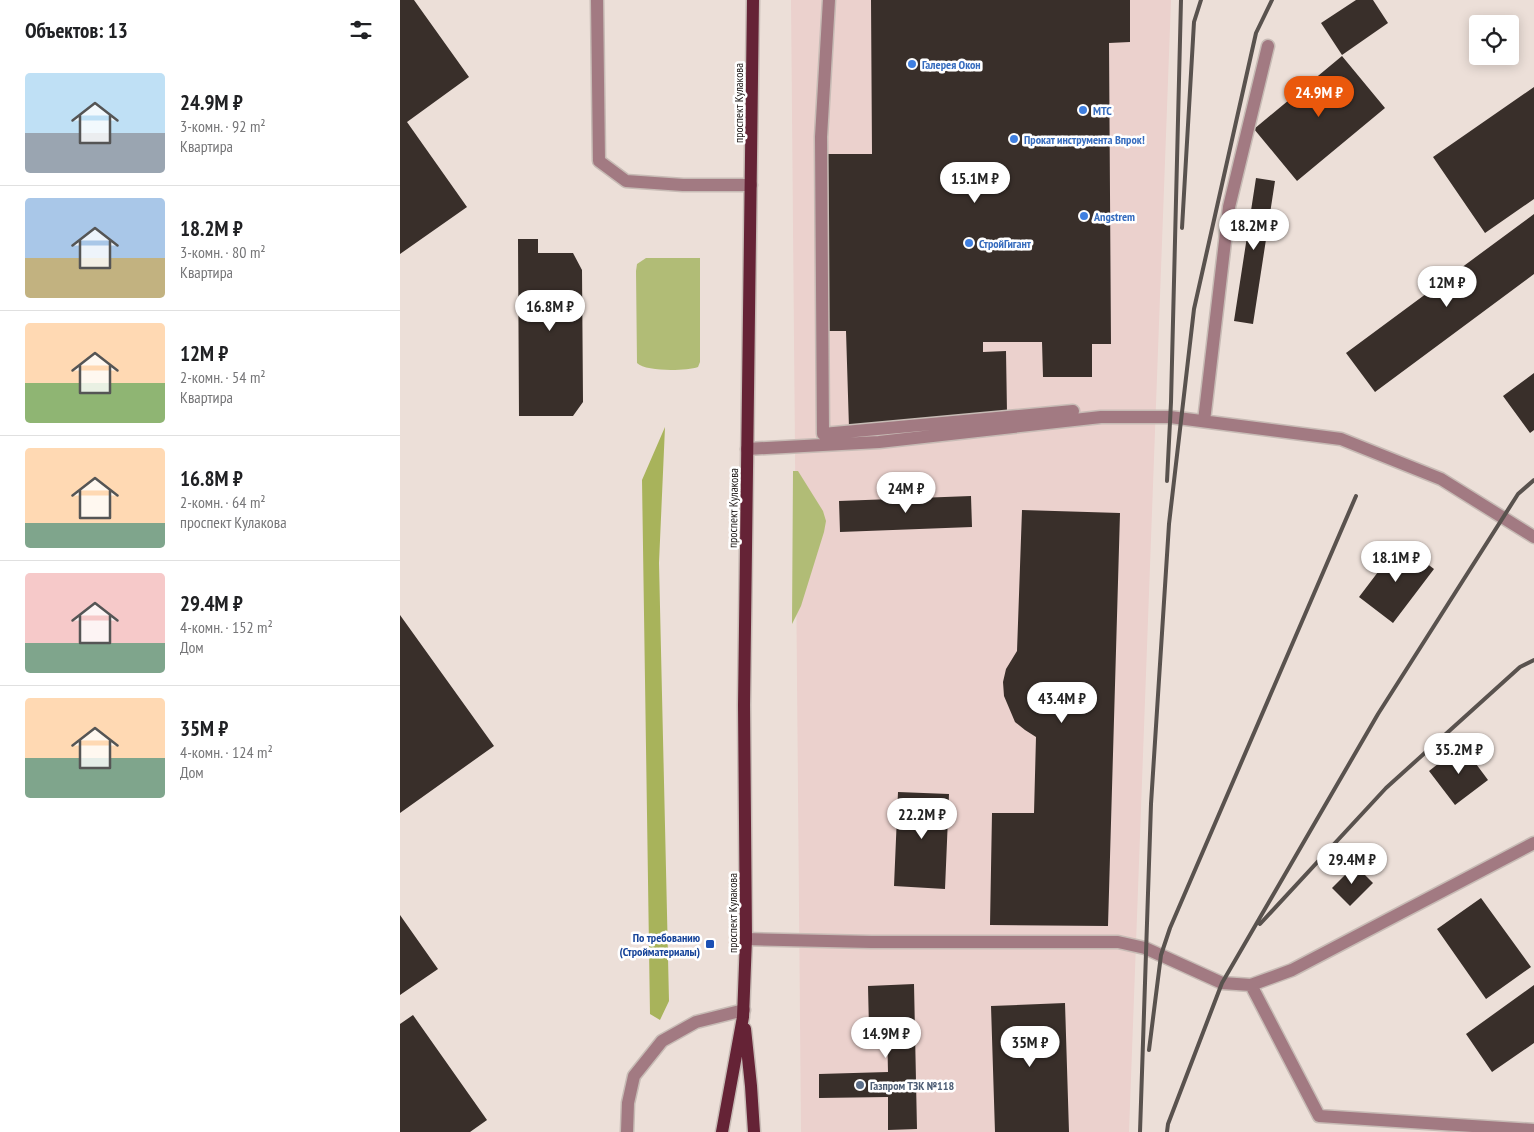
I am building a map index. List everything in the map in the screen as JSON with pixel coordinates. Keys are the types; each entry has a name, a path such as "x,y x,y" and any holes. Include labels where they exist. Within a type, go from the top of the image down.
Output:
{"main road":[{"name":"проспект Кулакова","path":"722,1132 743,1013 746,939 744,705 752,0"},
{"name":"проспект Кулакова","path":"743,1013 754,1132"}],"street":[{"path":"597,0 600,161 626,181 683,185 751,185"},
{"path":"829,0 821,137 823,434 1097,409"},
{"path":"1204,421 1229,207 1268,46"},
{"path":"747,449 879,442 1101,417 1170,417 1341,439 1441,479 1534,537"},
{"path":"746,939 871,942 1118,942 1146,948 1222,983 1251,985 1292,970 1534,844"},
{"path":"1251,985 1319,1116 1534,1130"},
{"path":"626,1132 628,1103 634,1076 662,1041 696,1022 743,1013"}],"shaded area":[{"path":"791,0 1171,0 1129,1132 801,1132"}],"green space":[{"path":"646,258 700,258 700,362 698,367 676,370 657,369 637,363 636,271 637,264"},
{"path":"665,427 659,563 669,1001 660,1020 650,1014 642,480"},
{"path":"793,471 798,471 823,511 826,521 801,606 792,624"}],"building":[{"path":"400,0 414,0 469,77 407,122 467,207 400,254"},
{"name":"СтройГигант","path":"871,0 1130,0 1130,42 1109,43 1111,344 1092,344 1092,377 1043,377 1042,342 983,342 983,352 1006,351 1007,413 849,428 846,331 829,331 828,154 872,154"},
{"path":"1356,0 1373,0 1388,23 1342,55 1321,23"},
{"path":"1342,56 1385,108 1297,181 1254,129"},
{"path":"1534,87 1534,199 1485,233 1433,157"},
{"path":"1256,178 1275,181 1253,324 1234,321"},
{"path":"1534,214 1534,274 1375,392 1346,353"},
{"path":"518,239 538,239 538,253 573,253 582,270 583,402 573,416 519,416"},
{"path":"1534,373 1534,430 1530,433 1503,396"},
{"path":"971,496 972,527 840,532 839,501"},
{"path":"1022,510 1120,513 1108,926 990,925 992,813 1034,813 1036,737 1015,722 1004,696 1003,682 1006,669 1017,651"},
{"path":"1400,543 1434,569 1393,623 1359,597"},
{"path":"400,615 494,746 400,813"},
{"path":"1462,745 1488,780 1455,805 1429,771"},
{"path":"898,792 949,794 945,889 894,886"},
{"path":"1355,865 1373,883 1350,906 1332,888"},
{"path":"1481,898 1531,967 1486,999 1437,929"},
{"path":"400,915 438,969 400,995"},
{"path":"914,984 917,1129 888,1130 888,1097 819,1098 819,1074 888,1072 887,1027 869,1028 868,986"},
{"path":"1534,985 1534,1043 1492,1072 1466,1034"},
{"path":"1065,1003 1069,1132 995,1132 991,1006"},
{"path":"413,1015 487,1120 470,1132 400,1132 400,1024"}],"railway":[{"path":"1167,481 1171,402 1181,0"},
{"path":"1182,228 1194,22 1201,0"},
{"path":"1140,1132 1151,804 1169,524 1194,309 1256,33 1272,0"},
{"path":"1167,1132 1168,1124 1222,983 1378,714 1518,494 1534,480"},
{"path":"1149,1050 1161,955 1170,928 1356,496"},
{"path":"1260,924 1386,788 1520,667 1534,660"}],"place":[{"name":"Галерея Окон","path":"912,64"},
{"name":"МТС","path":"1083,110"},
{"name":"Прокат инструмента Впрок!","path":"1014,139"},
{"name":"Angstrem","path":"1084,216"},
{"name":"СтройГигант","path":"969,243"},
{"name":"По требованию (Стройматериалы)","path":"710,944"},
{"name":"Газпром ТЗК №118","path":"860,1085"}]}
